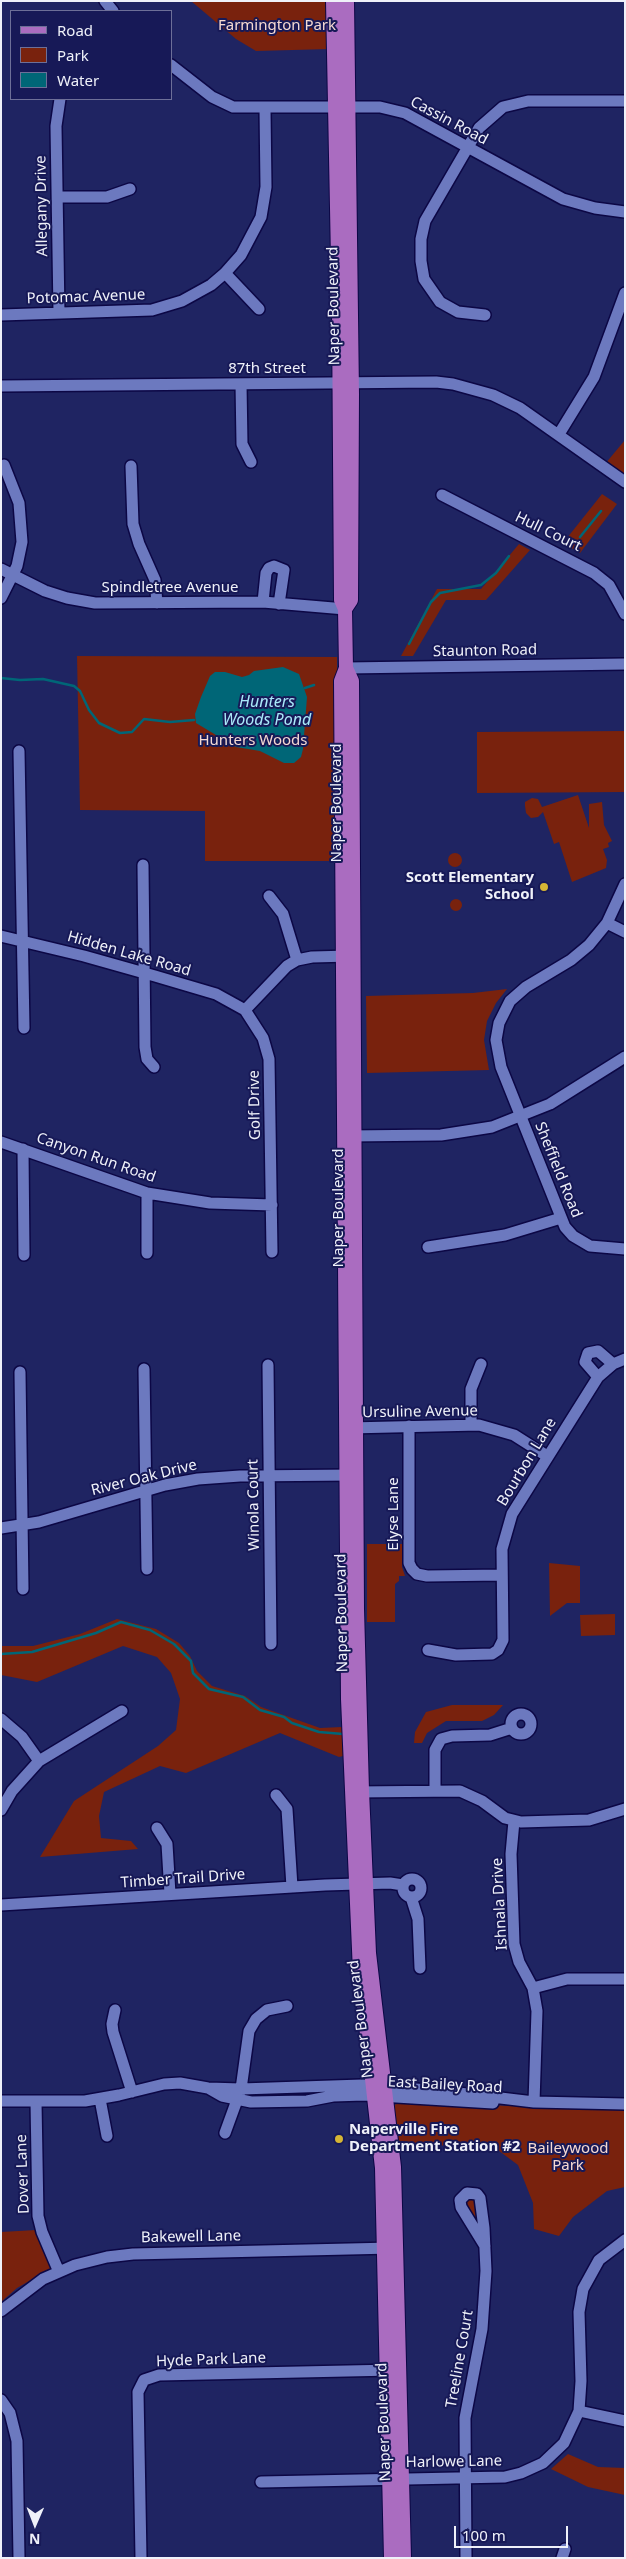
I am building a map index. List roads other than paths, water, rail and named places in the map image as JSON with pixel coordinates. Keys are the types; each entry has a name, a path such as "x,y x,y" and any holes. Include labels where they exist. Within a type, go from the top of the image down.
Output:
{"main road":[{"name":"Naper Boulevard","path":"333,1 342,107"},
{"name":"Naper Boulevard","path":"347,1 342,107 346,384 341,600 346,609 346,668 341,681 348,956 351,1475 357,1609 357,1791 361,1884 360,1972 380,2091 382,2159 391,2248 396,2479 392,2558"},
{"name":"Naper Boulevard","path":"396,2479 404,2558"}],"street":[{"name":"Cassin Road","path":"172,66 212,97 234,107 265,109 380,108 405,113 563,199 595,208 625,212"},
{"name":"Allegany Drive","path":"59,314 56,126 60,100"},
{"path":"485,315 458,312 440,302 424,279 420,261 421,239 425,221 468,147 486,120 499,110 515,103 543,100 625,101"},
{"name":"Potomac Avenue","path":"1,315 130,313 167,307 197,294 225,273 249,242 261,217 267,170 265,109"},
{"path":"58,197 107,197 130,189"},
{"path":"225,273 259,309"},
{"path":"560,434 594,377 625,293"},
{"name":"87th Street","path":"1,386 436,382 472,388 493,395 520,408 560,434 625,482"},
{"path":"241,384 242,444 251,462"},
{"path":"1,598 13,575 22,542 20,511 4,465"},
{"path":"131,466 133,524 138,544 155,580 157,604"},
{"name":"Hull Court","path":"442,495 594,573 609,585 625,614"},
{"path":"263,602 266,573 268,568 274,566 284,570 280,604"},
{"name":"Spindletree Avenue","path":"1,569 44,591 83,602 157,604 263,602 346,609"},
{"name":"Staunton Road","path":"346,668 625,664"},
{"path":"19,751 24,1028"},
{"path":"143,865 145,1047 147,1059 154,1067"},
{"name":"Sheffield Road","path":"625,884 620,909 578,955 517,994 501,1015 497,1029 497,1056 568,1232 581,1242 602,1249 625,1249"},
{"path":"269,896 284,914 297,960"},
{"path":"607,923 625,932"},
{"name":"Hidden Lake Road","path":"1,936 144,973 216,994 245,1010"},
{"path":"245,1010 287,966 297,960 348,956"},
{"name":"Golf Drive","path":"245,1010 263,1038 269,1059 272,1252"},
{"path":"349,1136 460,1133 492,1127 521,1118 550,1104 625,1057"},
{"name":"Canyon Run Road","path":"1,1142 147,1192 210,1203 272,1205"},
{"path":"23,1149 24,1255"},
{"path":"147,1192 147,1253"},
{"path":"428,1247 504,1235 561,1218"},
{"path":"598,1376 585,1362 588,1353 598,1351 613,1364"},
{"name":"Bourbon Lane","path":"428,1650 456,1656 492,1654 498,1650 503,1640 502,1549 506,1527 519,1499 598,1376 613,1364 625,1359"},
{"path":"471,1425 472,1389 481,1364"},
{"name":"Winola Court","path":"268,1365 271,1644"},
{"path":"144,1369 144,1491 147,1569"},
{"path":"20,1372 23,1589"},
{"name":"Ursuline Avenue","path":"351,1428 471,1425 504,1431 547,1456"},
{"name":"Elyse Lane","path":"409,1426 410,1562 412,1569 418,1574 427,1576 502,1575"},
{"name":"River Oak Drive","path":"1,1528 54,1518 144,1491 198,1479 269,1475 351,1475"},
{"path":"1,1810 12,1791 39,1762 122,1711"},
{"path":"1,1719 22,1737 39,1762"},
{"path":"435,1790 435,1750 441,1739 452,1736 490,1735 512,1728"},
{"path":"357,1791 460,1791 471,1794 500,1815 514,1821 528,1823 589,1820 625,1809"},
{"path":"276,1795 287,1809 292,1887"},
{"name":"Ishnala Drive","path":"514,1821 511,1854 514,1944 519,1962 533,1988 537,2011 534,2102"},
{"path":"157,1828 167,1844 170,1894"},
{"path":"411,1897 420,1893 420,1882 412,1878 403,1885 406,1894 411,1897 418,1918 420,1968"},
{"name":"Timber Trail Drive","path":"1,1905 292,1887 361,1884 403,1885"},
{"path":"533,1988 567,1979 625,1979"},
{"path":"225,2134 241,2089 245,2046 253,2022 267,2010 287,2006"},
{"path":"114,2010 113,2032 132,2092"},
{"name":"East Bailey Road","path":"1,2101 36,2102 100,2099 170,2083 208,2088 458,2092 534,2102 625,2104"},
{"name":"East Bailey Road","path":"208,2088 219,2095 238,2101 307,2101 380,2091"},
{"path":"100,2099 106,2136"},
{"name":"Dover Lane","path":"36,2102 38,2216 42,2232 59,2272"},
{"name":"Harlowe Lane","path":"261,2482 465,2478 513,2475 542,2463 564,2443 579,2411 581,2382 579,2312 582,2293 590,2275 600,2260 625,2240"},
{"name":"Treeline Court","path":"466,2558 465,2418 484,2309 485,2246"},
{"name":"Bakewell Lane","path":"1,2311 22,2293 59,2272 90,2261 133,2254 391,2248"},
{"name":"Hyde Park Lane","path":"141,2558 138,2392 144,2380 159,2375 394,2370"},
{"path":"1,2400 10,2413 17,2441 19,2558"},
{"path":"579,2411 625,2421"}],"water":[{"name":"Hunters Woods Pond","path":"283,667 299,674 307,697 303,749 301,757 294,763 284,763 260,751 236,747 196,723 195,714 201,697 210,676 215,672 225,672 242,677 254,671"}],"waterway":[{"path":"580,537 601,511"},
{"path":"409,644 431,602 440,593 481,585 496,573 509,556"},
{"path":"1,678 20,680 43,679 74,686 80,691 89,710 99,723 120,733 132,732 144,719 170,722 194,720"},
{"path":"305,688 314,685"},
{"path":"1,1654 32,1652 96,1633 121,1622 150,1630 174,1644 191,1661 193,1673 209,1689 243,1697 260,1710 284,1717 292,1723 319,1732 343,1734"}],"place":[{"name":"Scott Elementary School","path":"544,887"},
{"name":"Naperville Fire Department Station #2","path":"339,2139"}],"park label":[{"name":"Farmington Park","path":"277,26"},
{"name":"Hunters Woods","path":"253,741"},
{"name":"Baileywood Park","path":"568,2158"}]}
